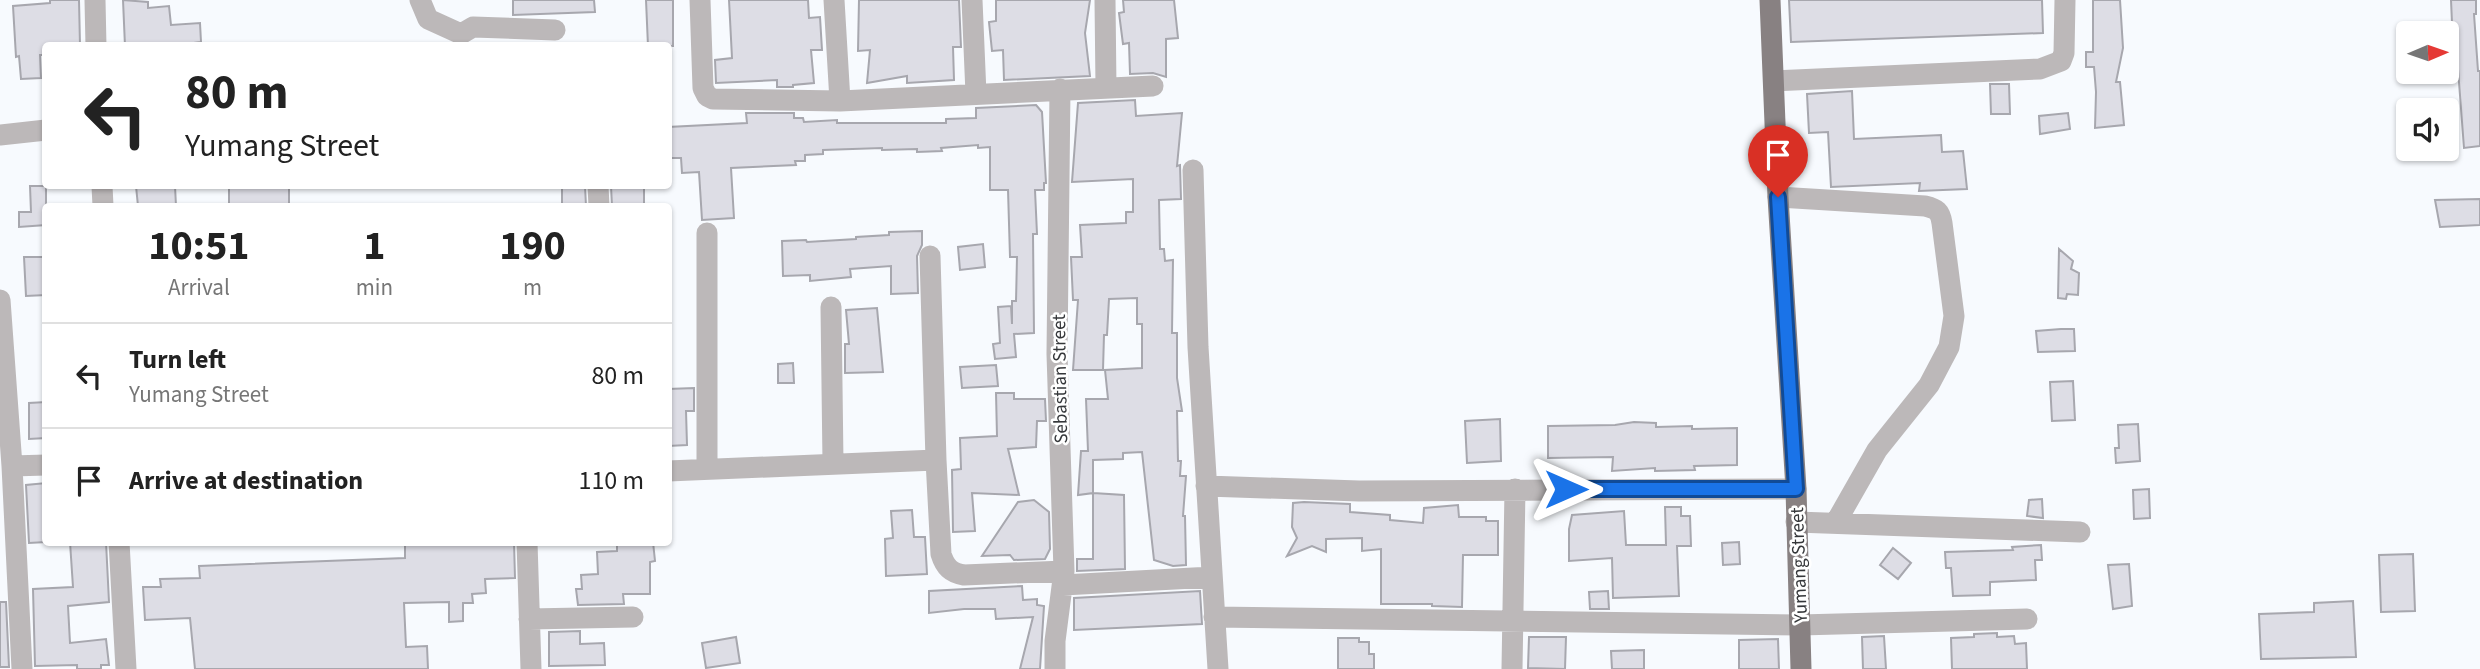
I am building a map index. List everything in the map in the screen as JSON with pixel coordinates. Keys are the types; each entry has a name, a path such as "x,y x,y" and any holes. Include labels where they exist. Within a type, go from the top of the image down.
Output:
{"main road":[{"name":"Yumang Street","path":"1770,0 1778,197 1796,489 1801,669"}],"street":[{"path":"95,0 96,42"},
{"path":"420,0 428,19 461,34 473,27 555,30"},
{"path":"700,0 703,88 707,96 713,99 840,101 1153,86"},
{"path":"834,0 840,101"},
{"path":"972,0 976,94"},
{"path":"1105,0 1106,87"},
{"path":"1775,81 2040,69 2061,61 2064,53 2065,0"},
{"name":"Sebastian Street","path":"1055,669 1055,641 1063,578 1057,354 1060,89"},
{"path":"0,135 42,130"},
{"path":"1193,170 1198,347 1218,669"},
{"path":"1778,197 1926,206 1936,208 1942,223 1954,316 1949,347 1929,385 1877,450 1836,522"},
{"path":"707,233 707,469"},
{"path":"930,256 936,460 942,554 948,569 964,575 1063,578 1212,577"},
{"path":"0,300 22,669"},
{"path":"831,307 833,463"},
{"path":"672,471 936,460"},
{"path":"12,466 42,465"},
{"path":"1206,486 1359,491 1796,489"},
{"path":"1512,669 1515,623 1515,489"},
{"path":"1796,522 2080,532"},
{"path":"120,546 126,669"},
{"path":"527,546 531,669"},
{"path":"529,619 633,617"},
{"path":"1214,617 1800,625 2027,620"}],"building":[{"path":"50,0 79,0 80,42 42,42 41,78 21,79 19,56 16,57 13,6 50,3"},
{"path":"123,0 148,2 148,8 169,6 171,25 200,23 201,42 125,42"},
{"path":"513,0 594,0 595,12 513,15"},
{"path":"646,0 673,0 673,46 672,42 648,42"},
{"path":"729,0 808,0 809,18 820,17 822,50 811,50 814,83 777,87 777,80 716,83 715,60 732,58"},
{"path":"859,0 959,0 961,47 953,47 954,80 907,83 907,76 867,83 870,50 858,51"},
{"path":"996,0 1090,0 1085,33 1090,76 1004,80 1003,50 992,51 989,22 996,21"},
{"path":"1123,0 1174,0 1178,38 1166,39 1166,77 1153,73 1130,74 1129,43 1123,44 1119,13 1124,12"},
{"path":"1789,0 2042,0 2043,33 1791,42"},
{"path":"2093,0 2120,0 2123,48 2116,82 2120,82 2124,125 2095,128 2094,67 2086,67 2086,52 2093,52"},
{"path":"2451,0 2476,0 2474,14 2480,71 2480,146 2464,148 2459,82 2459,21 2452,21"},
{"path":"1990,84 2009,84 2010,114 1991,114"},
{"path":"1852,91 1854,139 1941,135 1942,152 1963,151 1967,189 1919,191 1920,183 1831,187 1828,132 1809,133 1807,94"},
{"path":"1135,100 1136,116 1182,113 1177,166 1180,165 1181,199 1159,200 1160,249 1164,249 1165,261 1173,260 1172,333 1177,333 1177,378 1182,411 1177,411 1178,461 1181,461 1180,476 1186,476 1183,516 1186,565 1173,566 1154,560 1142,452 1123,453 1123,459 1093,460 1093,493 1078,495 1081,451 1088,451 1086,399 1108,399 1105,370 1142,368 1142,324 1137,324 1137,298 1109,299 1103,370 1073,370 1078,300 1073,300 1071,257 1082,257 1080,225 1126,223 1126,212 1133,212 1133,179 1072,182 1078,103"},
{"path":"1036,105 1042,112 1046,183 1044,190 1035,190 1037,234 1033,234 1034,333 1014,334 1016,357 995,359 993,344 1000,343 998,307 1011,306 1012,324 1012,301 1016,301 1017,257 1010,257 1008,190 990,190 990,147 978,148 978,145 917,152 917,149 882,148 823,150 823,154 805,155 805,161 795,161 796,165 731,168 734,218 702,220 699,172 682,173 681,158 672,158 672,127 747,123 746,113 794,113 794,118 803,118 804,122 837,120 837,123 946,123 946,119 976,118 976,108"},
{"path":"2068,113 2070,129 2040,134 2039,116"},
{"path":"30,186 42,186 42,189 46,189 46,203 42,203 42,225 19,227 19,212 31,212"},
{"path":"136,189 175,189 176,203 138,203"},
{"path":"229,189 289,189 289,203 229,203"},
{"path":"562,189 585,189 586,203 562,203"},
{"path":"611,189 644,189 644,203 612,203"},
{"path":"2480,199 2480,225 2440,227 2435,200"},
{"path":"922,231 922,245 917,256 918,293 891,294 891,266 850,269 851,277 810,281 810,275 783,276 782,241 856,239 889,235 889,232"},
{"path":"983,244 985,267 960,270 958,247"},
{"path":"2059,249 2073,261 2071,269 2079,273 2078,295 2067,294 2066,299 2058,298"},
{"path":"24,257 42,257 42,295 26,296"},
{"path":"877,308 883,372 845,373 845,344 849,344 846,310"},
{"path":"2074,329 2075,351 2038,352 2036,331"},
{"path":"793,363 794,383 778,383 778,364"},
{"path":"996,365 998,386 962,388 960,367"},
{"path":"2073,381 2075,420 2052,421 2050,382"},
{"path":"694,388 694,411 686,411 687,445 672,446 672,389"},
{"path":"996,393 1014,393 1014,399 1045,399 1046,421 1037,421 1036,447 1008,449 1019,495 972,493 975,531 953,532 952,470 961,469 960,438 997,436"},
{"path":"42,402 42,438 29,439 29,403"},
{"path":"1500,419 1501,461 1467,463 1465,421"},
{"path":"1656,423 1656,427 1737,428 1737,465 1694,466 1695,470 1655,471 1655,468 1612,471 1613,457 1548,458 1548,426 1615,425"},
{"path":"2138,424 2140,461 2116,463 2115,448 2119,448 2118,425"},
{"path":"42,483 42,542 29,543 26,485"},
{"path":"2149,489 2150,518 2134,519 2133,490"},
{"path":"1093,493 1124,495 1125,569 1077,571 1077,559 1093,559"},
{"path":"2042,499 2043,518 2027,516 2029,500"},
{"path":"1034,500 1049,512 1050,549 1045,559 1014,560 1010,555 982,556 1018,502"},
{"path":"1293,503 1350,504 1350,512 1390,515 1390,520 1423,523 1424,508 1458,505 1459,517 1486,517 1486,521 1498,521 1498,555 1463,555 1462,607 1381,604 1381,549 1362,551 1362,538 1326,539 1326,552 1312,546 1287,556 1297,538 1292,527"},
{"path":"1665,507 1681,507 1681,516 1690,516 1691,546 1677,546 1679,596 1613,598 1612,558 1569,561 1572,515 1624,511 1626,545 1666,545"},
{"path":"912,510 914,537 925,537 927,574 886,576 885,539 893,538 891,511"},
{"path":"1739,542 1740,564 1723,565 1722,543"},
{"path":"2041,545 2042,560 2035,560 2036,580 1990,582 1990,595 1953,596 1951,568 1946,568 1945,552 2013,550 2012,547"},
{"path":"70,546 106,546 109,602 68,606 70,643 106,639 109,665 101,665 101,669 77,669 77,665 35,666 33,589 73,587"},
{"path":"405,546 514,546 515,578 485,579 486,593 472,594 473,603 463,603 463,621 449,622 449,602 404,603 406,647 427,646 428,669 195,669 190,618 145,620 143,587 161,587 160,579 200,578 199,566 405,558"},
{"path":"617,546 653,546 655,561 650,562 650,594 623,594 624,604 578,605 576,589 582,589 581,575 598,574 597,552 617,551"},
{"path":"1893,548 1911,563 1898,579 1880,565"},
{"path":"2413,554 2415,611 2381,612 2379,555"},
{"path":"2129,564 2132,606 2113,609 2108,565"},
{"path":"1022,586 1023,600 1037,599 1037,605 1044,606 1040,669 1020,669 1033,617 996,619 995,609 929,613 929,591"},
{"path":"1200,591 1202,624 1074,630 1074,598"},
{"path":"1608,591 1609,609 1590,609 1589,592"},
{"path":"2353,601 2356,657 2261,659 2259,614 2314,612 2314,603"},
{"path":"0,602 6,602 9,667 0,667"},
{"path":"580,631 580,644 604,643 605,665 549,666 549,632"},
{"path":"1997,633 1997,637 2014,636 2015,644 2026,643 2027,669 1952,669 1951,638"},
{"path":"1884,636 1886,669 1863,669 1862,637"},
{"path":"736,637 740,663 706,668 702,643"},
{"path":"1529,637 1566,637 1565,669 1528,668"},
{"path":"1338,638 1359,638 1359,642 1369,642 1369,654 1374,654 1374,669 1338,669"},
{"path":"1778,639 1779,669 1739,669 1739,640"},
{"path":"1644,650 1644,669 1612,669 1611,651"}],"route":[{"path":"1566,489 1796,489 1778,197"}]}
